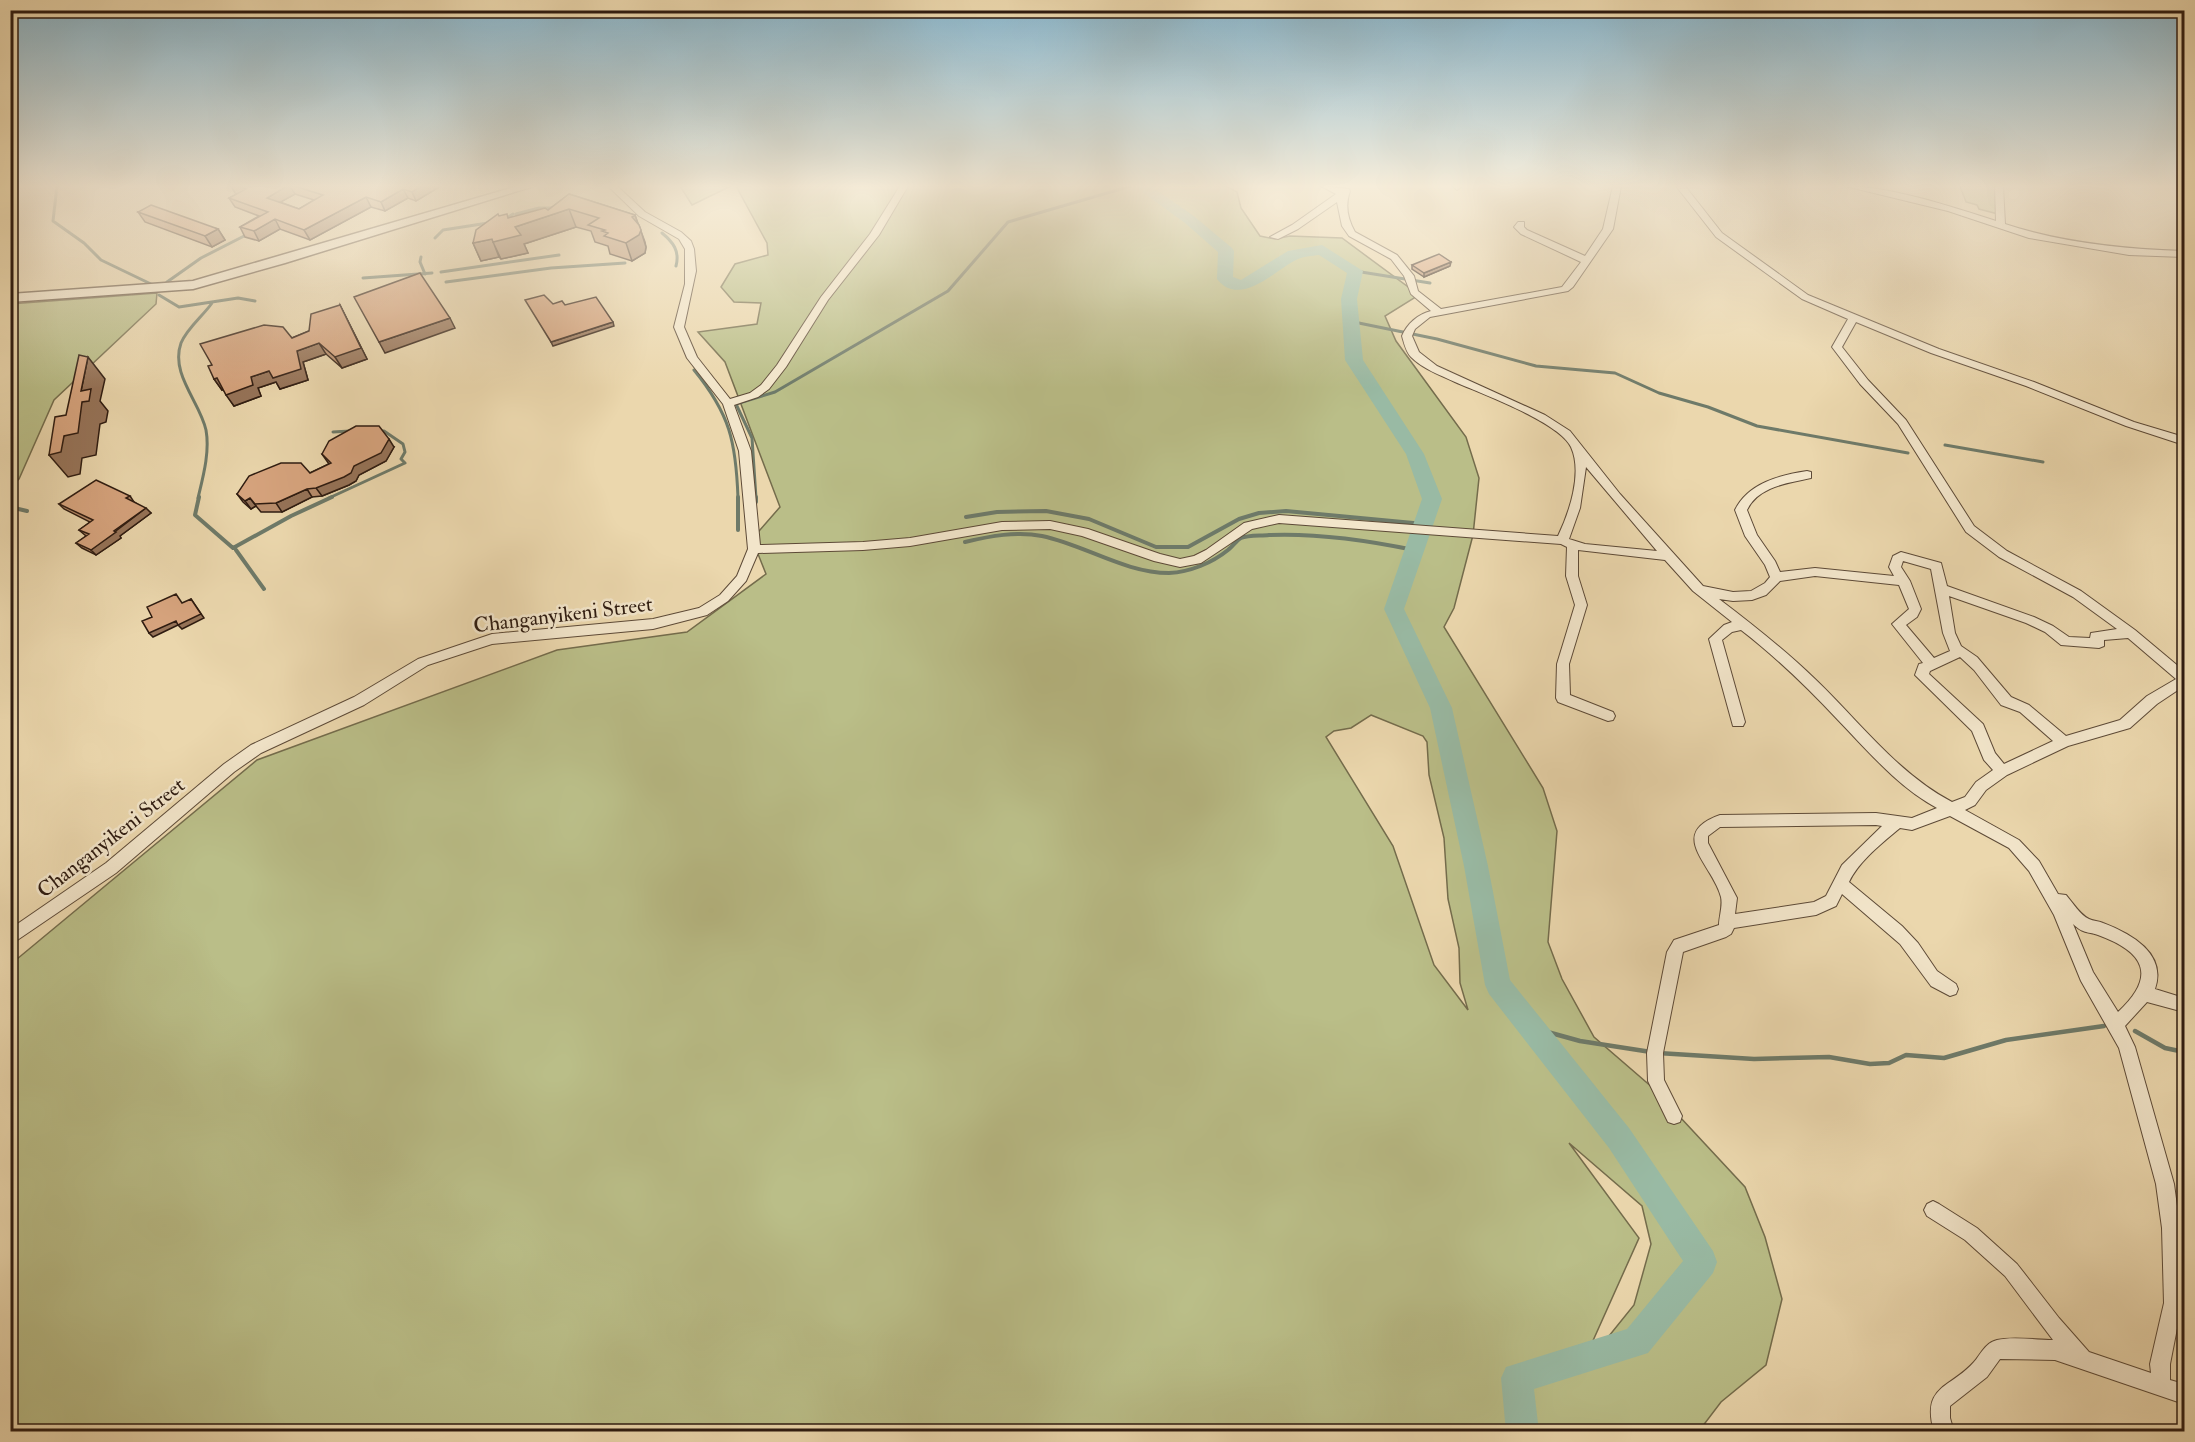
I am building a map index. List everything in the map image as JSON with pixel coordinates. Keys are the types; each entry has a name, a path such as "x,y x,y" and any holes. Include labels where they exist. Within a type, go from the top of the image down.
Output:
{"street":[{"path":"10,298 194,285 306,253"},
{"path":"688,253 691,267 689,296 679,327 692,358 728,402 745,451 754,549 863,546 909,542 1002,526 1050,525 1084,532 1158,558 1180,562 1197,560 1248,526 1280,519 1567,543 1668,556"},
{"path":"728,402 754,395 765,387 781,367 824,299 860,253"},
{"path":"1389,253 1394,256 1409,276 1414,292 1438,312"},
{"path":"1570,253 1587,261"},
{"path":"1592,253 1574,281 1564,289 1427,315 1409,334 1414,354 1422,361 1542,417 1565,433 1603,481 1696,588 1772,647 1812,683 1888,763 1923,794 2014,844 2026,855 2046,885 2060,912 2086,976 2116,1024 2130,1057 2165,1184 2178,1257 2173,1303 2160,1364 2161,1385"},
{"path":"1744,253 1805,297 1853,319 2030,384 2130,424 2184,441"},
{"path":"2169,253 2184,254"},
{"path":"1674,1116 1656,1081 1655,1053 1674,957 1677,947 1683,942 1718,935 1726,929 1729,915 1729,898 1701,843 1701,834 1712,824 1720,821 1783,819 1876,819 1912,824 1970,801 1981,786 2002,771 2064,742 2125,724 2152,700 2184,679 2131,633 2077,594 2003,554 1970,529 1902,422 1864,382 1837,347 1853,319"},
{"path":"1578,449 1580,477 1567,543 1581,605 1563,664 1563,698 1608,716"},
{"path":"1696,588 1744,597 1757,596 1770,588 1776,577 1771,564 1751,536 1741,510 1742,506 1748,497 1779,479 1807,475"},
{"name":"Changanyikeni Street","path":"10,938 111,868 229,768 266,743 359,701 423,662 470,645 492,639 653,624 703,612 724,598 738,582 754,549"},
{"path":"1932,665 1898,624 1913,614 1915,609 1904,581 1895,567 1897,559 1904,555 1937,566 1949,633 1957,650 1979,664 1995,689 2006,701 2011,705 2021,706 2064,742"},
{"path":"1776,577 1815,572 1904,581"},
{"path":"1942,589 2030,620 2049,629 2066,642 2092,644 2099,643 2096,636 2131,633"},
{"path":"1738,722 1715,639 1728,628 1742,625"},
{"path":"1957,650 1957,653 1950,658 1924,668 1922,675 1978,728 1989,756 2002,771"},
{"path":"1726,922 1816,908 1831,901 1847,870 1880,836 1898,822"},
{"path":"1839,883 1913,948 1930,977 1950,989"},
{"path":"2046,885 2087,927 2094,926 2123,940 2149,961 2151,971 2146,994 2135,1008 2116,1024"},
{"path":"2146,994 2184,1005"},
{"path":"1933,1210 1971,1234 2011,1270 2052,1325 2083,1359"},
{"path":"1944,1431 1939,1413 1946,1392 1979,1370 1991,1352 1998,1349 2055,1350 2184,1394"}],"green space":[{"path":"1363,253 1419,295 1385,316 1396,341 1466,437 1479,478 1473,535 1454,608 1444,627 1543,788 1557,831 1548,942 1562,979 1594,1037 1653,1088 1745,1187 1765,1237 1782,1299 1766,1365 1721,1402 1699,1431 11,1432 11,964 257,760 557,650 687,632 766,574 752,539 780,507 725,362 698,332 757,324 761,303 734,302 721,287 735,264 768,255","holes":["1371,715 1423,736 1427,742 1429,775 1444,838 1448,899 1459,948 1460,983 1468,1010 1434,965 1393,846 1326,737 1334,731 1351,728","1569,1143 1642,1206 1651,1244 1634,1305 1588,1362 1583,1363 1639,1238"]},
{"path":"157,293 156,304 54,400 19,479 11,486 10,304"}],"building":[{"path":"1439,254 1451,262 1424,273 1412,265"},
{"path":"420,273 450,318 379,342 354,297"},
{"path":"544,295 553,304 562,301 565,305 596,297 613,322 551,342 525,300"},
{"path":"340,305 361,348 335,357 319,343 297,351 301,369 273,378 269,371 251,377 253,385 226,395 217,378 214,379 208,366 212,365 200,344 264,325 283,327 292,338 309,331 311,314"},
{"path":"79,355 88,357 81,391 91,389 89,401 82,402 78,433 64,436 61,452 49,455 55,417 66,415"},
{"path":"356,426 379,426 389,439 381,453 354,466 351,473 344,477 316,488 307,489 276,503 255,504 250,498 245,501 237,494 249,476 281,463 301,463 310,473 331,463 322,454 329,441"},
{"path":"96,480 130,496 126,498 146,508 91,550 76,543 89,534 79,530 93,520 59,504"},
{"path":"176,594 182,603 191,599 201,614 178,625 176,621 149,633 142,621 152,617 147,607"}],"waterway":[{"path":"94,253 101,260 153,285"},
{"path":"167,282 210,253"},
{"path":"676,253 676,266"},
{"path":"756,498 752,438 736,404 775,392 948,291 981,253"},
{"path":"1226,253 1225,279 1242,286 1294,254 1299,253"},
{"path":"1327,253 1355,271 1349,299 1354,360 1415,454 1432,499 1394,609 1441,708 1476,866 1498,985 1619,1138 1702,1262 1637,1342 1517,1378 1523,1432"},
{"path":"441,272 559,255"},
{"path":"421,257 420,262 425,274"},
{"path":"446,282 551,268 625,263"},
{"path":"1355,271 1430,283"},
{"path":"425,274 432,273"},
{"path":"363,278 425,274"},
{"path":"159,295 179,307 238,298 255,301"},
{"path":"198,498 207,456 206,430 203,419 182,377 179,354 181,343 191,327 212,303"},
{"path":"1349,321 1437,339 1536,366 1615,373 1659,393 1708,407 1757,426 1908,453"},
{"path":"694,370 716,401 729,430 733,444 738,498"},
{"path":"333,432 350,431"},
{"path":"329,498 405,463 401,459 405,452 403,444 384,431 378,431"},
{"path":"1945,445 2043,462"},
{"path":"199,497 195,515 233,548 291,516 332,497"},
{"path":"738,498 738,530"},
{"path":"10,507 27,511"},
{"path":"966,517 997,512 1046,511 1089,519 1156,547 1188,547 1239,519 1259,513 1286,511 1424,524"},
{"path":"965,542 1004,535 1042,536 1121,564 1153,572 1169,573 1193,569 1208,563 1230,549 1241,538 1251,536 1324,536 1414,550"},
{"path":"236,550 264,589"},
{"path":"1658,1053 1754,1059 1829,1057 1870,1064 1889,1063 1906,1055 1944,1058 2006,1040 2104,1026"},
{"path":"1533,1028 1580,1041 1651,1052"},
{"path":"2135,1031 2165,1048 2184,1052"}]}
